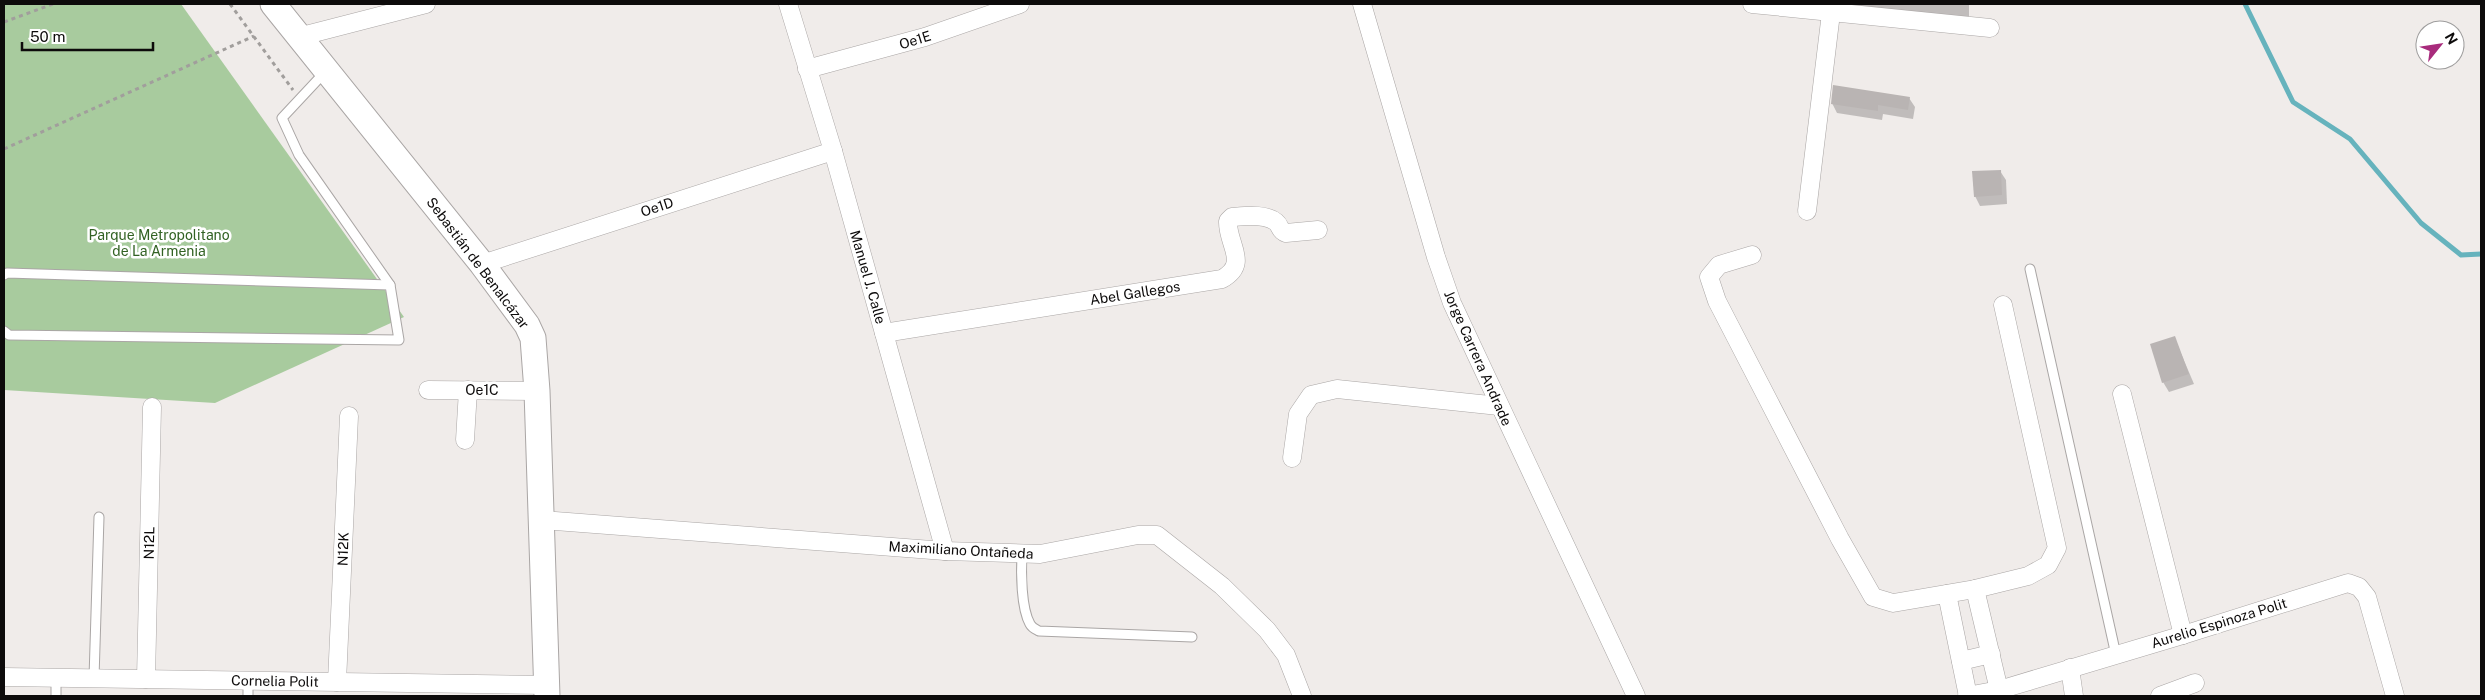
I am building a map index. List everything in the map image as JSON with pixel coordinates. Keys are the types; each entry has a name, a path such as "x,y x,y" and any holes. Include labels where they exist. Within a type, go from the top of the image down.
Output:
{"main road":[{"name":"Sebastián de Benalcázar","path":"272,4 482,264 528,325 535,352 537,391 546,690"}],"street":[{"path":"298,37 426,4"},
{"name":"Manuel J. Calle","path":"788,4 833,151 945,551"},
{"name":"Oe1E","path":"807,69 917,39 1020,4"},
{"name":"Jorge Carrera Andrade","path":"1362,4 1436,257 1456,312 1636,696"},
{"path":"1752,4 1990,28"},
{"path":"1807,211 1831,13"},
{"name":"Oe1D","path":"482,264 833,151"},
{"name":"Abel Gallegos","path":"884,333 1222,279 1232,274 1237,260 1228,228 1228,221 1232,217 1266,218 1276,222 1281,232 1286,234 1318,230"},
{"path":"1752,255 1719,265 1709,277 1717,301 1872,597 1893,604 1975,589 2040,572 2048,565 2057,548 2003,305"},
{"path":"1292,458 1298,414 1311,396 1337,389 1499,406"},
{"name":"Oe1C","path":"428,390 537,391"},
{"path":"465,440 468,390"},
{"path":"2122,394 2183,635"},
{"name":"N12L","path":"146,679 152,407"},
{"name":"N12K","path":"337,682 349,416"},
{"name":"Maximiliano Ontañeda","path":"542,520 945,551 1022,554 1040,554 1138,535 1157,534 1222,586 1267,630 1286,655 1302,696"},
{"name":"Aurelio Espinoza Polit","path":"1967,696 1999,690 2352,583 2362,590 2367,597 2395,696"},
{"path":"1975,589 1999,690"},
{"path":"1947,594 1967,696"},
{"path":"1961,661 1991,654"},
{"path":"2070,668 2074,695"},
{"name":"Cornelia Polit","path":"4,677 146,679 248,688 337,682 546,690"},
{"path":"2160,696 2196,683"}],"lane":[{"path":"4,331 9,335 399,340 390,285 299,155 282,118 327,70"},
{"path":"2030,269 2116,655"},
{"path":"4,275 7,273 390,285"},
{"path":"94,678 99,517"},
{"path":"1022,554 1021,575 1028,619 1031,626 1039,630 1192,637"},
{"path":"56,678 56,696"}],"path":[{"path":"4,22 53,4"},
{"path":"230,4 299,99"},
{"path":"4,149 254,36"}],"green space":[{"name":"Parque Metropolitano de La Armenia","path":"4,4 181,4 404,317 215,403 4,390"}],"building":[{"path":"1833,85 1910,97 1908,110 1878,105 1878,111 1831,104"},
{"path":"2001,170 2002,195 1974,197 1972,171"},
{"path":"2175,336 2189,374 2162,383 2150,344"}],"waterway":[{"path":"2245,4 2293,102 2350,139 2421,223 2461,255 2481,254"}]}
